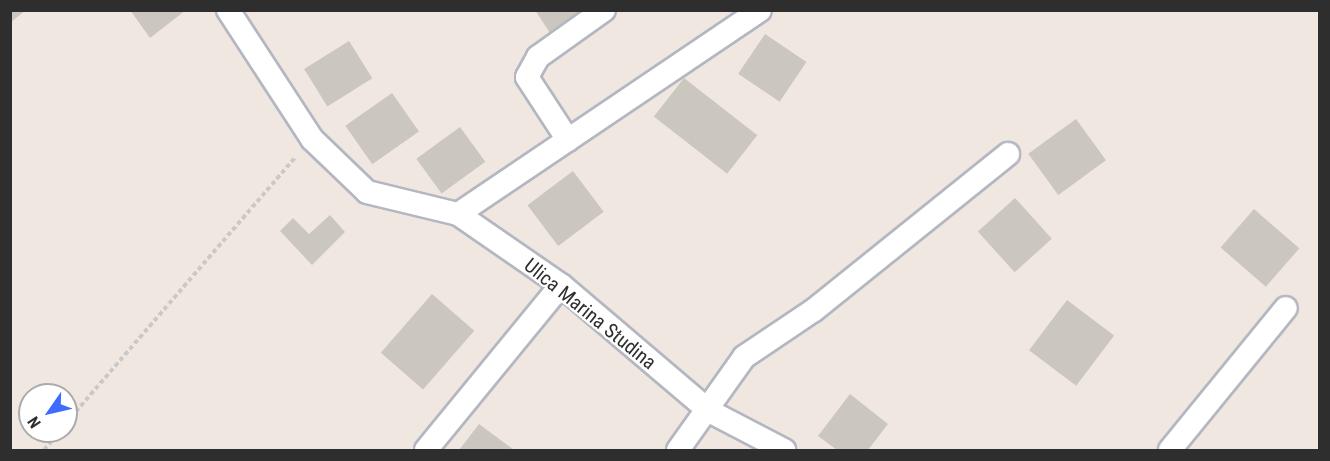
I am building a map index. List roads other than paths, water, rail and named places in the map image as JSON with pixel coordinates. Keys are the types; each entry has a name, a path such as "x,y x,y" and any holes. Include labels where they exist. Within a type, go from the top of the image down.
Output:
{"street":[{"name":"Ulica Marina Studina","path":"228,10 312,139 367,192 458,214 561,285 709,411 784,450"},
{"path":"567,140 527,77 538,57 604,10"},
{"path":"458,214 760,10"},
{"path":"678,450 709,411 744,357 814,310 1008,154"},
{"path":"426,450 561,285"},
{"path":"1170,450 1286,308"}]}
